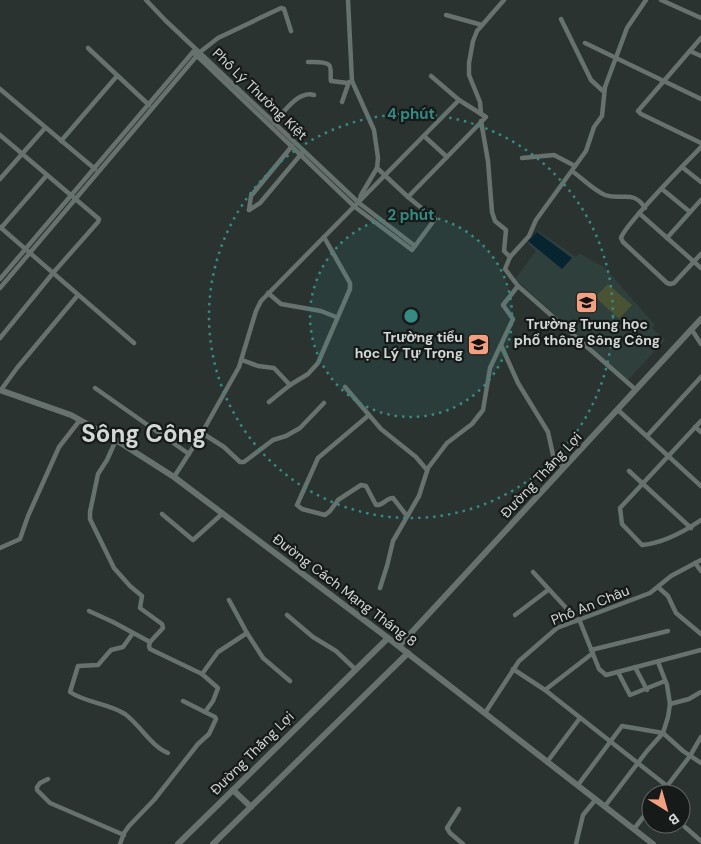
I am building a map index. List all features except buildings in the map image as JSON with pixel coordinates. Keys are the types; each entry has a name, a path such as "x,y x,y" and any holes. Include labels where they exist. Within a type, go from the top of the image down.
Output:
{"street":[{"name":"Phố Lý Thường Kiệt","path":"146,0 196,52 357,205 414,248 435,219 408,197"},
{"path":"342,102 350,82 348,0"},
{"path":"481,114 480,102 470,79 468,69 472,41 482,25 504,0"},
{"path":"636,390 518,286 505,269 510,257 530,236 536,220 586,151 594,127 602,116 604,92 627,28 646,0"},
{"path":"661,0 701,18"},
{"path":"0,288 7,275 196,52 218,38 281,8 284,10 290,31"},
{"path":"446,15 482,25"},
{"path":"562,19 591,80 604,92"},
{"path":"701,38 638,111 701,145 622,234 621,238 666,283 670,284 674,283 701,254"},
{"path":"584,43 701,99"},
{"path":"88,48 150,106"},
{"path":"690,51 701,56"},
{"name":"Phố Lý Thường Kiệt","path":"196,52 274,123 294,145"},
{"path":"308,62 315,61 328,64 330,66 331,81 350,82"},
{"path":"61,141 117,76"},
{"path":"377,168 408,197 486,116 459,100 430,76"},
{"path":"350,82 374,130 378,158 377,168 357,205"},
{"path":"0,90 96,170"},
{"path":"274,123 295,101 308,94 314,95"},
{"path":"174,477 202,433 239,367 256,311 268,293 459,100"},
{"path":"481,121 488,161 492,212 496,221 506,230 504,251 510,257"},
{"path":"0,179 46,128"},
{"path":"0,135 98,217 98,222 0,338"},
{"path":"424,136 447,157"},
{"path":"294,145 251,196 249,210 260,203 302,153"},
{"path":"522,158 554,155 605,194 634,197 641,201 645,208"},
{"path":"682,167 701,182"},
{"path":"47,175 0,228 134,343"},
{"path":"662,189 690,212"},
{"path":"666,238 701,200"},
{"path":"640,214 701,268"},
{"path":"269,402 290,385 308,374 318,363 336,317 350,289 350,283 324,238"},
{"path":"0,279 7,275"},
{"path":"380,588 393,542 419,496 427,470 446,443 472,424 483,410 489,373 513,319 503,305 518,286"},
{"path":"268,293 281,304 321,311 336,317"},
{"path":"1,390 78,295"},
{"name":"Đường Thắng Lợi","path":"399,646 701,320"},
{"path":"692,330 701,344"},
{"path":"501,345 518,382 548,432 553,455 564,468"},
{"path":"242,360 258,366 274,368 290,385"},
{"path":"647,436 701,377"},
{"path":"345,387 388,435 416,457 427,470"},
{"path":"95,388 189,454"},
{"name":"Đường Cách Mạng Tháng 8","path":"1,390 71,415 116,440 174,477 399,646 653,844"},
{"path":"202,433 224,447 240,462 244,462 272,440 286,436 300,428 324,403"},
{"path":"618,410 701,486"},
{"path":"369,415 318,458 297,505 302,509 325,515 342,497 361,485 366,486 376,505 380,505 393,498 408,516"},
{"path":"0,548 20,539 28,516 59,447 80,420"},
{"path":"701,421 620,508 622,524 642,545 650,544 690,528 701,520"},
{"path":"696,427 701,432"},
{"path":"116,440 105,464 98,474 89,516 114,568 142,597 140,608 162,624 162,628 150,642 149,646 153,651 202,674 218,689 213,701 205,712"},
{"path":"629,471 690,528"},
{"path":"162,514 193,540 223,513"},
{"name":"Phố An Châu","path":"485,714 513,669 523,657 551,633 564,625 645,595 671,576 701,560"},
{"path":"695,563 701,571"},
{"path":"533,572 577,620 604,674 701,650"},
{"path":"658,587 668,596 676,613 701,634"},
{"path":"514,615 548,590"},
{"path":"229,600 247,634 263,658 290,681"},
{"path":"89,611 150,642"},
{"path":"286,615 313,637 336,650 355,669"},
{"path":"545,690 592,652 668,631"},
{"path":"133,633 123,647 110,650 105,659 98,664 78,666 70,692 118,710 133,721 160,749 168,753"},
{"path":"202,674 218,652 247,634"},
{"name":"Đường Thắng Lợi","path":"178,844 388,638"},
{"path":"213,844 408,653"},
{"path":"605,806 663,733 670,704 665,681 658,662"},
{"path":"635,667 646,690"},
{"path":"513,669 545,690 664,784"},
{"path":"618,672 629,695 646,690 665,681"},
{"path":"670,704 689,700 701,692"},
{"path":"120,844 124,834 198,744 209,734 216,718 183,701"},
{"path":"547,762 580,718"},
{"path":"578,785 622,726 663,733 701,764"},
{"path":"669,784 690,756 701,737"},
{"path":"48,779 40,783 37,790 50,803 124,834"},
{"path":"233,790 251,807"},
{"path":"576,844 583,815 596,799"},
{"path":"459,809 448,828 450,833 463,844"},
{"path":"634,829 641,820"},
{"path":"691,832 701,841"}],"shaded area":[{"name":"Trường Trung học phổ thông Sông Công","path":"538,231 576,257 579,253 604,267 655,325 652,328 665,340 628,380 515,279 536,251 527,242"}],"green space":[{"path":"608,284 632,305 619,319 595,297"}],"water":[{"path":"537,232 572,258 562,269 528,241"}],"place":[{"name":"Trường Trung học phổ thông Sông Công","path":"587,302"},
{"name":"Trường tiểu học Lý Tự Trọng","path":"479,345"}],"district":[{"name":"Sông Công","path":"144,433"}]}
